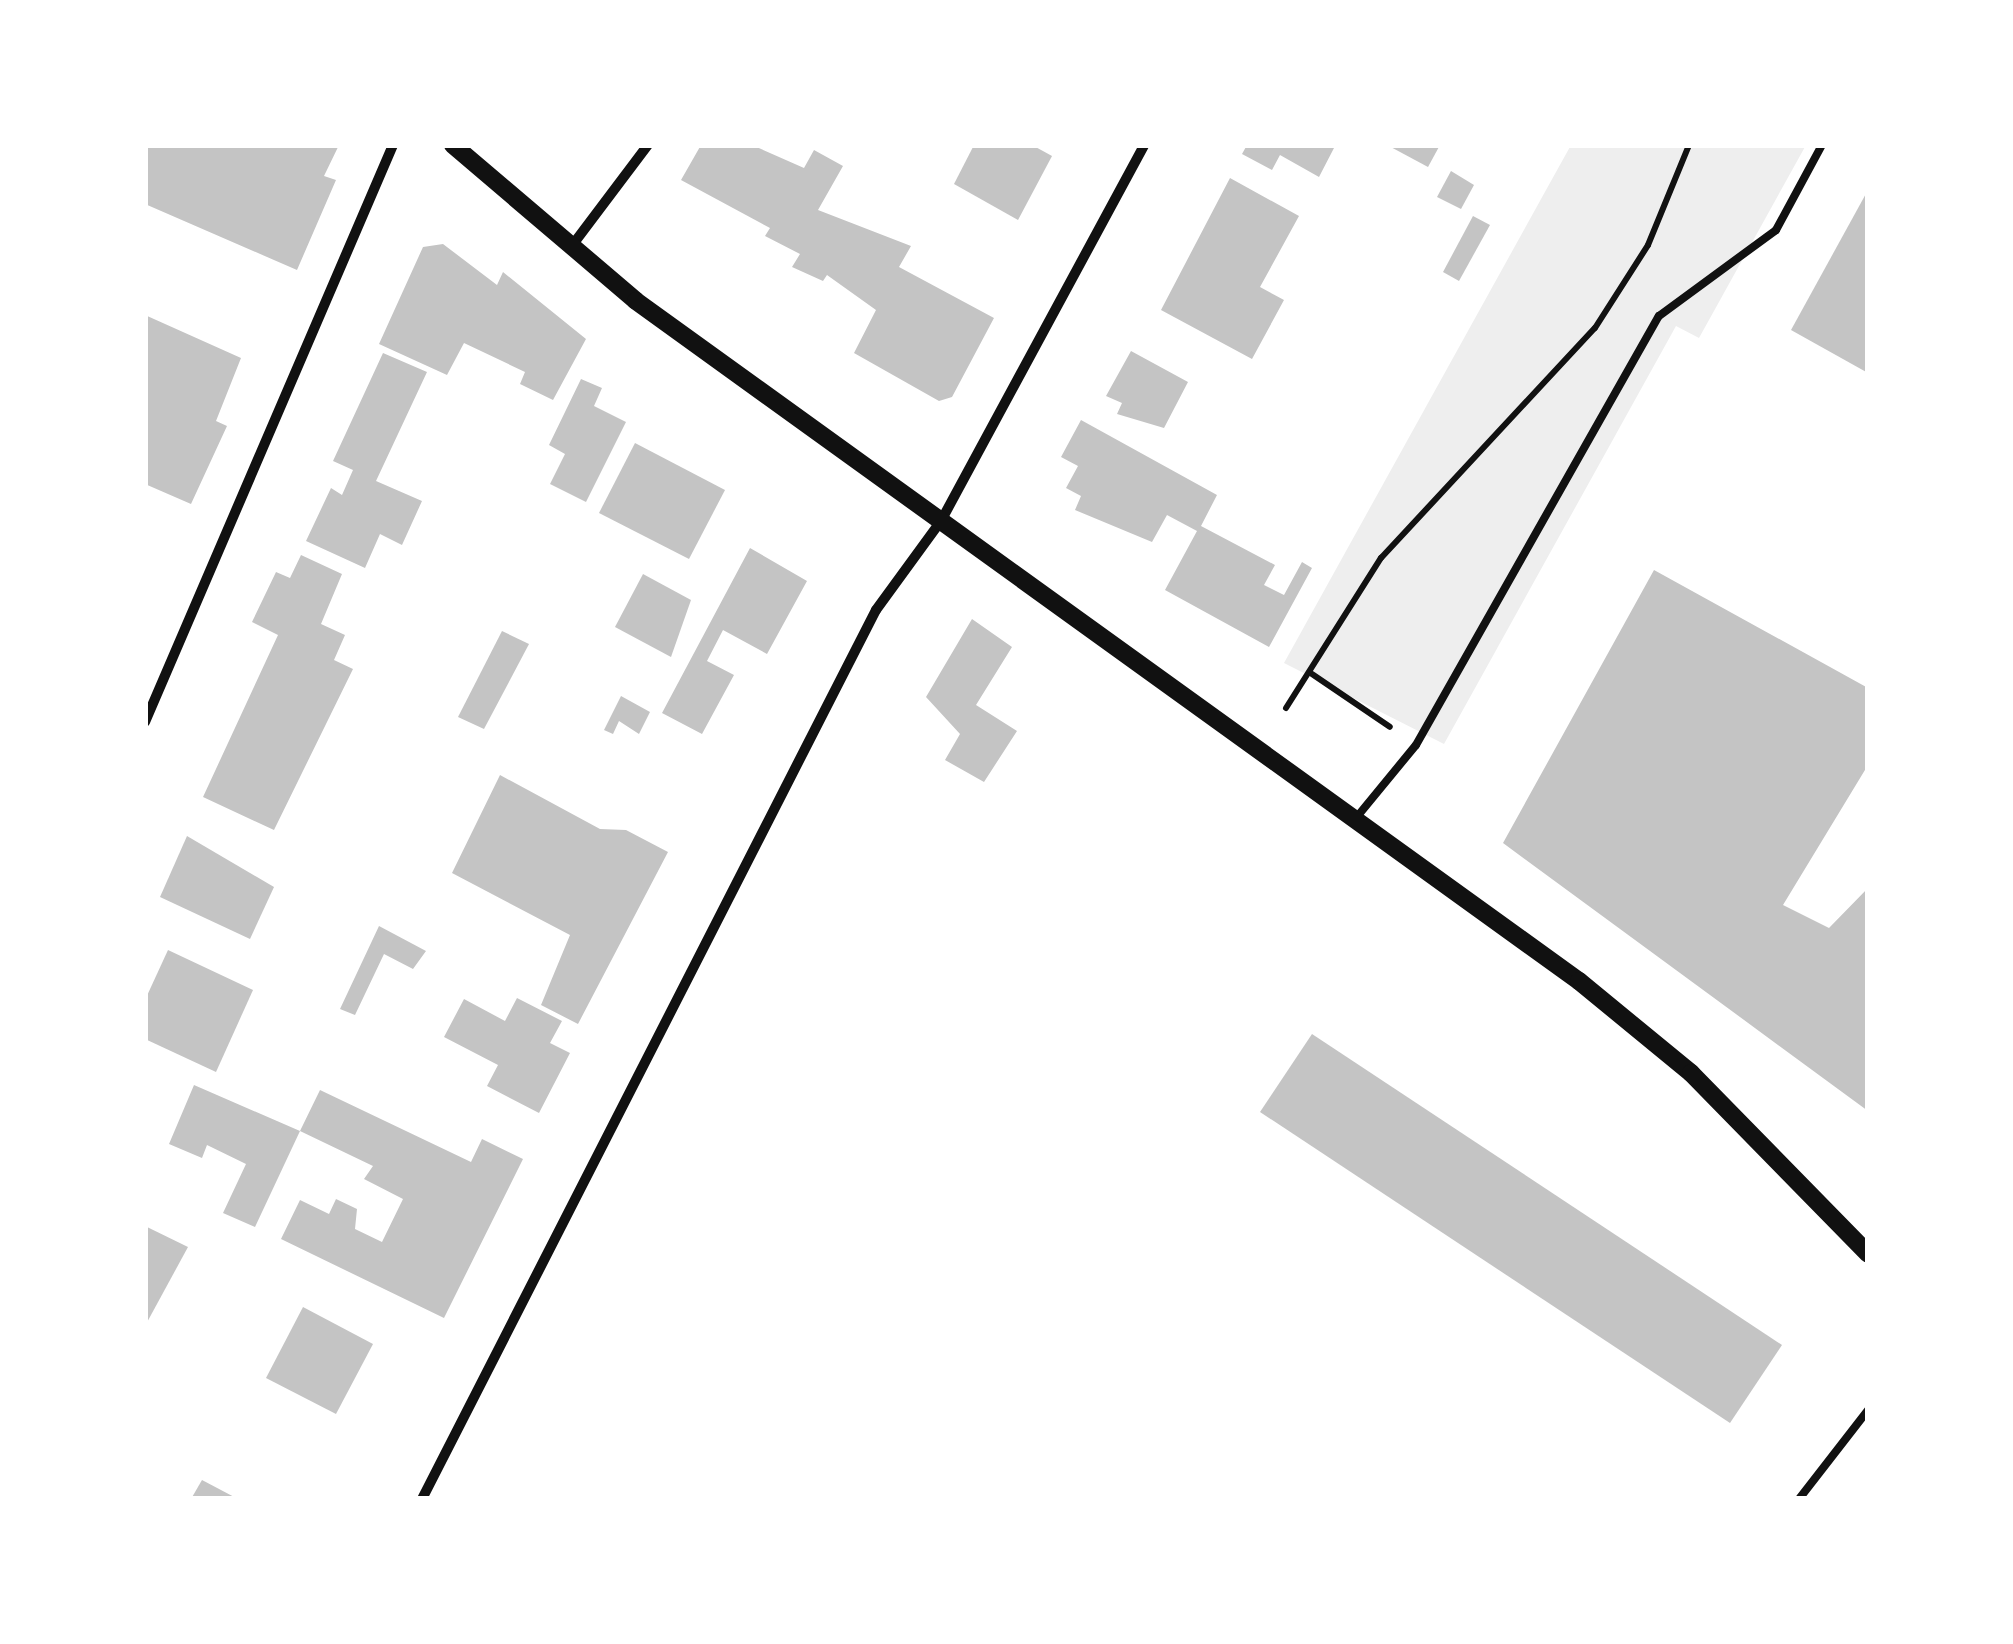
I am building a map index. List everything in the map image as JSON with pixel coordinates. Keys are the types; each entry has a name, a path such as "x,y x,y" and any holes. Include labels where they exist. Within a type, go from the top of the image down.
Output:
{"street":[{"path":"145,722 393,145"},
{"path":"453,145 570,248 941,521 1356,818 1692,1073 1868,1254"},
{"path":"570,248 648,145"},
{"path":"422,1499 876,610 941,521 1144,145"}],"lane":[{"path":"1356,818 1416,745 1659,316 1776,230 1822,145"},
{"path":"1800,1499 1868,1410"}],"path":[{"path":"1286,708 1314,671 1382,558 1620,293 1689,145"},
{"path":"1314,671 1416,745"}],"shaded area":[{"path":"1571,145 1806,145 1699,338 1676,326 1444,744 1284,663"}],"building":[{"path":"145,145 339,145 324,176 336,180 297,270 145,204"},
{"path":"701,145 752,145 804,168 814,150 843,166 818,210 911,246 899,267 994,318 952,397 939,401 854,353 876,310 827,275 823,281 792,267 800,254 765,236 770,228 681,180"},
{"path":"974,145 1032,145 1052,156 1018,220 954,184"},
{"path":"1247,145 1334,148 1319,177 1280,155 1272,170 1242,154"},
{"path":"1387,145 1440,145 1428,167"},
{"path":"1451,171 1474,185 1461,209 1437,197"},
{"path":"1230,178 1299,216 1260,287 1284,300 1252,359 1161,310"},
{"path":"1868,190 1868,373 1791,330"},
{"path":"1473,216 1490,225 1459,281 1443,272"},
{"path":"443,244 497,285 503,272 586,339 553,400 520,384 525,372 464,343 447,375 379,344 423,247"},
{"path":"145,315 241,358 216,421 227,426 191,504 145,484"},
{"path":"1131,351 1188,382 1164,428 1117,414 1122,403 1106,396"},
{"path":"383,353 427,372 376,481 422,501 402,545 380,534 365,568 306,541 331,488 342,495 353,470 333,461"},
{"path":"581,379 602,388 594,406 626,422 586,502 550,484 565,454 549,445"},
{"path":"1081,420 1217,495 1201,526 1275,565 1264,585 1284,595 1302,562 1312,568 1269,647 1165,590 1197,531 1167,515 1152,542 1075,510 1081,496 1066,488 1078,466 1061,457"},
{"path":"635,443 725,490 689,559 599,513"},
{"path":"750,548 807,581 767,654 723,630 707,661 734,675 702,734 662,713"},
{"path":"301,555 342,574 321,624 345,635 334,660 353,669 274,830 203,797 278,635 252,622 276,572 290,578"},
{"path":"1654,570 1868,688 1868,765 1783,905 1829,928 1868,888 1868,1111 1503,843"},
{"path":"643,574 691,600 671,657 615,627"},
{"path":"972,619 1012,647 976,705 1017,731 984,782 945,760 960,734 926,697"},
{"path":"502,631 529,644 484,729 458,717"},
{"path":"621,696 650,712 639,734 619,721 613,734 604,730"},
{"path":"500,775 600,829 626,830 668,852 578,1024 541,1005 570,935 452,873"},
{"path":"187,836 274,887 250,939 160,897"},
{"path":"379,926 426,951 413,969 384,954 355,1015 340,1009"},
{"path":"168,950 253,990 216,1072 145,1039 145,1000"},
{"path":"517,998 562,1021 550,1043 570,1053 539,1113 487,1086 498,1065 444,1037 464,999 505,1021"},
{"path":"1312,1034 1782,1345 1730,1423 1260,1112"},
{"path":"194,1085 300,1131 255,1227 223,1213 246,1164 207,1145 202,1158 169,1144"},
{"path":"320,1090 471,1162 482,1139 523,1159 444,1318 281,1239 300,1200 329,1214 336,1199 357,1209 355,1229 382,1242 403,1199 364,1179 373,1166 300,1131"},
{"path":"145,1226 188,1247 145,1326"},
{"path":"303,1307 373,1344 336,1414 266,1378"},
{"path":"202,1480 238,1499 191,1499"}]}
